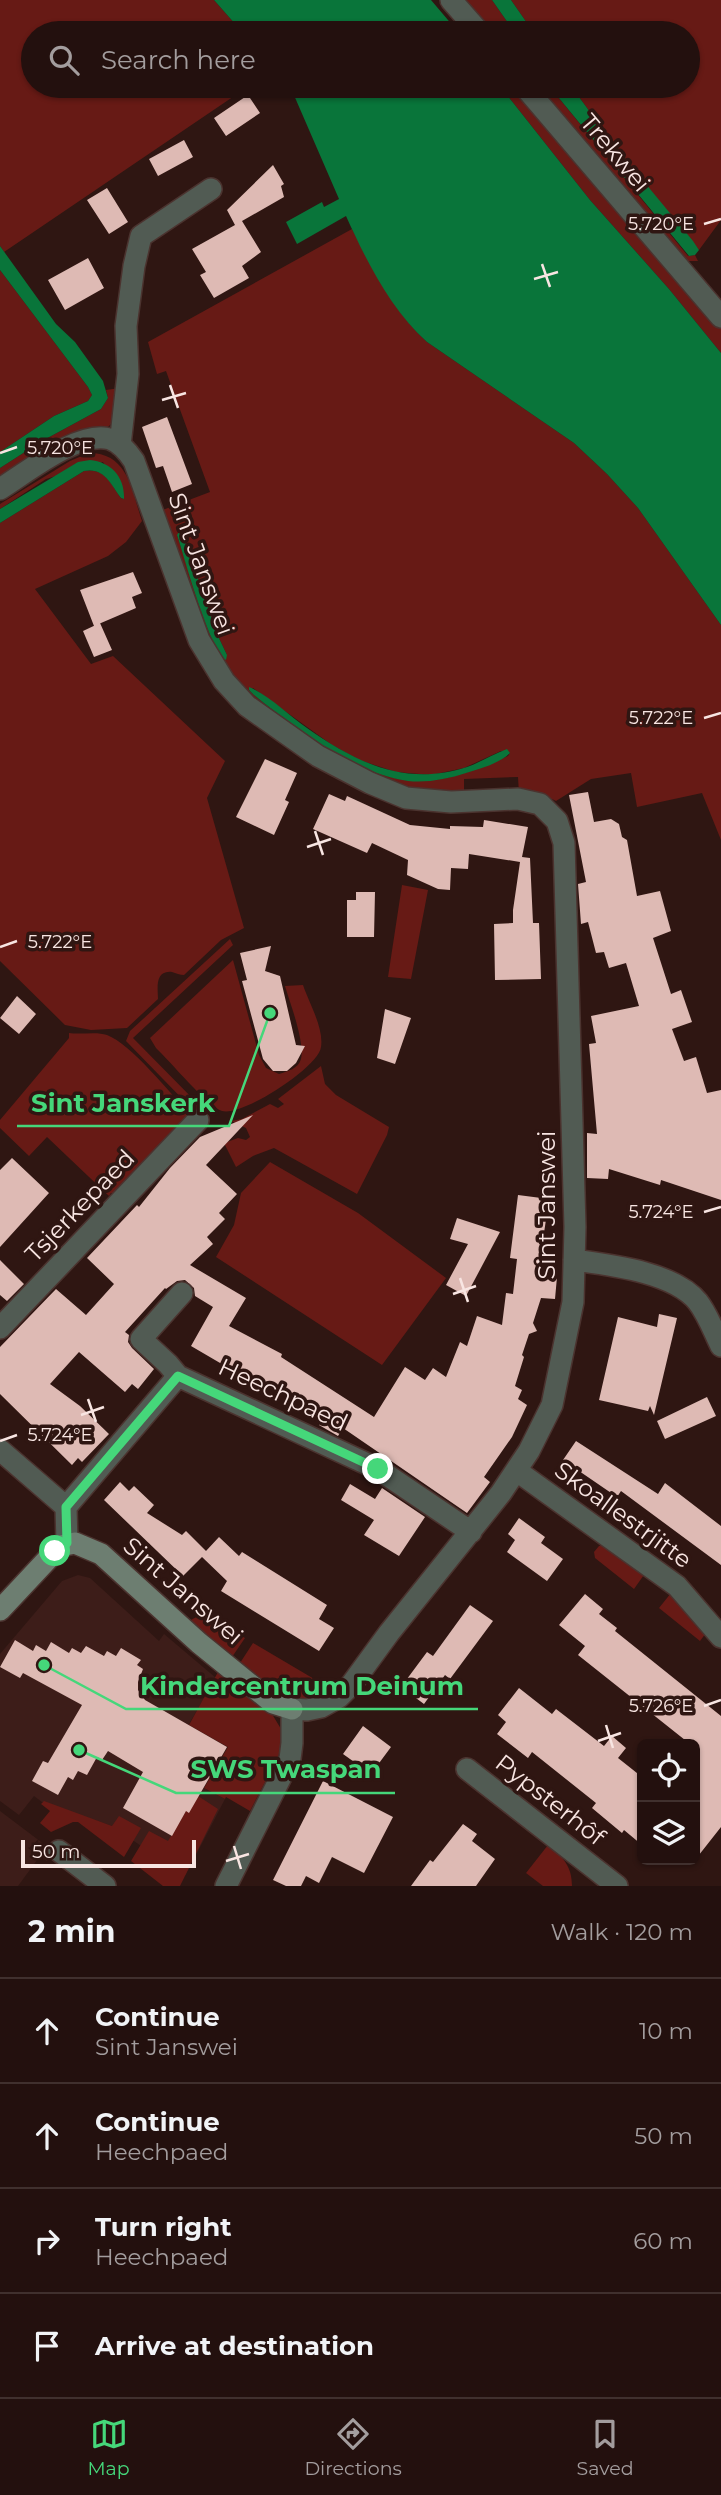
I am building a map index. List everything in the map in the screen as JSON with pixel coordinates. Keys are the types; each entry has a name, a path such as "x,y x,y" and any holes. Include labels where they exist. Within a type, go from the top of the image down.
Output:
{"street":[{"path":"452,0 470,21"},
{"name":"Trekwei","path":"534,98 721,317"},
{"path":"0,489 73,444 98,438 110,439 120,444 128,374 128,304 141,236 211,189"},
{"name":"Sint Janswei","path":"67,1543 85,1546 101,1554 273,1703 292,1709 321,1707 345,1692 517,1471 552,1405 573,1302 575,1227 564,843 556,821 540,804 530,800 436,802 394,794 318,756 247,706 223,681 198,640 134,461 120,444"},
{"name":"Tsjerkepaed","path":"0,1328 198,1120"},
{"path":"574,1260 627,1269 666,1281 691,1295 714,1318 721,1346"},
{"name":"Heechpaed","path":"182,1293 141,1339 169,1364 178,1376 378,1469 471,1532"},
{"name":"Heechpaed","path":"66,1507 178,1376"},
{"path":"0,1450 66,1507 67,1543 55,1551 0,1610"},
{"name":"Skoallestrjitte","path":"517,1471 673,1583 721,1636"},
{"path":"226,1886 290,1759 292,1709"},
{"name":"Pypsterhôf","path":"467,1769 602,1882"},
{"path":"59,1851 105,1886"}],"shaded area":[{"path":"0,0 214,0 232,21 21,21 21,98 231,98 4,252 0,246"},
{"path":"214,0 431,0 449,21 232,21"},
{"path":"458,0 492,0 507,21 476,21"},
{"path":"492,0 511,0 526,21 507,21"},
{"path":"511,0 721,0 721,220 699,250 617,149 580,98 700,98 700,21 526,21"},
{"path":"295,98 509,98 590,200 669,289 721,353 721,625 638,508 607,474 574,443 427,342 414,329 380,283 346,216 297,244 286,222 322,202 324,207 339,199"},
{"path":"509,98 529,98 721,325 721,353 669,289 590,200"},
{"path":"541,98 559,98 688,256 695,255 698,261 684,261"},
{"path":"559,98 580,98 617,149 693,241 699,250 695,255 689,256"},
{"path":"352,229 385,289 415,330 427,342 574,443 607,474 638,508 721,625 721,840 702,793 637,807 631,773 591,779 556,801 519,794 518,777 464,779 464,791 411,788 410,793 284,727 220,666 160,511 210,492 166,371 157,374 148,342","holes":["181,533 218,636 227,655 208,629 177,535","253,688 332,745 359,760 396,772 431,775 464,768 501,751 510,753 455,776 421,781 400,779 377,773 353,762 306,735 249,690"]},
{"path":"0,246 56,324 75,342 103,381 108,398 101,409 42,441 0,468 0,452 54,416 88,401 92,395 0,270"},
{"path":"0,270 92,395 88,401 54,416 0,452"},
{"path":"120,388 114,421 109,426 0,481 0,468 42,441 101,409 108,398 106,390"},
{"path":"89,453 102,455 121,467 127,476 142,521 126,542 108,556 35,589 91,664 113,656 225,761 207,798 244,928 221,940 184,975 172,972 162,974 158,981 158,999 127,1028 91,1030 65,1025 0,961 0,523 84,471 91,470 102,474 124,499 103,462 46,479 0,509 0,504 70,461"},
{"path":"98,461 115,472 122,484 124,499 102,474 91,470 84,471 0,523 0,509 78,462"},
{"path":"179,532 183,536 227,655 226,660 219,652 205,622 177,535"},
{"path":"249,687 326,741 383,768 403,773 445,773 467,767 507,749 510,753 490,765 445,779 408,781 387,776 326,748 270,708 249,690"},
{"path":"402,885 428,890 411,979 388,977"},
{"path":"230,939 233,945 133,1038 203,1109 198,1115 126,1041 130,1031"},
{"path":"233,960 259,1055 266,1068 279,1074 295,1067 301,1059 299,1033 285,986 303,985 318,1024 321,1047 317,1056 307,1066 278,1089 246,1106 222,1111 198,1092 156,1048 150,1038"},
{"path":"69,1033 103,1034 117,1040 149,1069 188,1112 192,1121 122,1194 111,1193 109,1196 47,1137 29,1156 0,1128 0,1120 69,1038"},
{"path":"321,1066 325,1084 336,1095 389,1127 357,1194 274,1148 253,1156 236,1167 222,1139 221,1127 227,1142 238,1138 246,1140 250,1137 246,1128 231,1121 242,1119 270,1104 278,1108 284,1104 278,1099"},
{"path":"270,1162 358,1213 446,1278 382,1365 216,1257 234,1225 241,1193"},
{"path":"608,1544 646,1572 634,1589 595,1558 594,1552 599,1546"},
{"path":"78,1575 90,1578 159,1641 164,1634 216,1678 189,1724 228,1747 204,1788 225,1799 185,1876 112,1826 42,1802 34,1796 19,1815 0,1801 0,1654 62,1581"},
{"path":"671,1593 706,1633 700,1641 659,1608"},
{"path":"202,1614 245,1638 232,1657 189,1621"},
{"path":"253,1643 326,1686 337,1689 308,1699 296,1699 274,1690 240,1663"},
{"path":"218,1672 272,1714 281,1729 283,1740 278,1757 250,1811 204,1788 228,1747 189,1725"},
{"path":"198,1796 218,1809 180,1886 163,1886 131,1861 149,1831 168,1841"},
{"path":"44,1801 112,1826 119,1816 141,1828 124,1857 78,1822 51,1832 40,1823 50,1811 41,1804"},
{"path":"0,1811 53,1851 47,1861 40,1856 18,1886 0,1886"},
{"path":"548,1845 566,1863 572,1886 543,1886 526,1873"}],"building":[{"path":"244,98 250,98 260,113 226,136 214,118"},
{"path":"184,140 193,157 158,176 149,159"},
{"path":"273,165 284,184 281,186 284,197 242,221 261,252 242,266 249,278 214,298 200,275 206,272 192,249 235,225 227,210"},
{"path":"107,188 128,222 109,234 87,200"},
{"path":"88,258 104,288 65,310 48,280"},
{"path":"167,417 192,484 172,492 163,466 156,468 142,427"},
{"path":"133,572 142,593 132,597 136,608 94,626 80,590"},
{"path":"100,623 112,650 94,657 83,631"},
{"path":"265,759 297,773 285,800 289,802 274,835 236,817"},
{"path":"588,792 594,822 611,819 619,824 622,837 627,840 637,896 660,891 671,931 653,938 671,994 681,990 692,1022 672,1029 684,1061 696,1057 707,1093 721,1090 721,1200 661,1180 660,1185 609,1169 608,1179 587,1178 587,1133 597,1134 589,1044 596,1043 591,1016 639,1006 626,963 609,968 604,952 596,953 588,922 581,924 578,884 586,882 569,795"},
{"path":"329,794 345,801 347,796 410,825 450,829 450,826 483,827 484,820 528,827 522,857 530,858 533,923 539,923 541,979 495,980 494,924 513,923 520,862 469,854 468,869 451,868 450,890 438,889 407,875 408,860 372,843 367,853 313,829"},
{"path":"356,892 375,892 374,937 347,937 347,900 356,900"},
{"path":"271,946 265,971 280,976 296,1045 305,1046 296,1063 287,1071 273,1071 263,1059 242,981 247,980 240,953"},
{"path":"17,996 36,1014 19,1034 0,1018"},
{"path":"385,1009 411,1018 395,1064 377,1058"},
{"path":"253,1115 206,1165 237,1194 219,1213 225,1219 207,1237 213,1244 190,1265 246,1298 229,1326 282,1354 281,1357 374,1417 405,1367 425,1380 433,1368 446,1377 460,1342 467,1346 477,1316 502,1325 506,1293 513,1294 517,1259 510,1258 518,1195 549,1199 538,1274 557,1277 555,1299 541,1298 533,1323 537,1331 529,1334 522,1355 524,1357 515,1386 522,1390 518,1399 527,1405 512,1437 484,1477 490,1482 467,1513 343,1428 338,1436 319,1425 323,1418 267,1381 263,1388 191,1346 213,1307 195,1296 194,1288 185,1280 165,1288 125,1332 129,1335 128,1342 132,1348 154,1369 138,1389 132,1384 125,1392 79,1352 50,1384 80,1406 109,1434 82,1462 78,1458 72,1465 0,1394 0,1347 56,1289 86,1315 114,1284 87,1258 137,1205 139,1207 170,1168 200,1137"},
{"path":"12,1158 49,1193 0,1247 0,1170"},
{"path":"457,1218 500,1232 466,1296 446,1285 468,1244 450,1239"},
{"path":"0,1260 24,1284 7,1301 0,1295"},
{"path":"659,1314 677,1318 654,1415 650,1406 648,1411 599,1400 618,1317 657,1327"},
{"path":"707,1397 716,1416 665,1439 657,1421"},
{"path":"576,1441 658,1494 665,1483 721,1526 721,1565 621,1491 617,1497 563,1460"},
{"path":"120,1482 129,1491 134,1486 154,1505 147,1513 182,1535 186,1531 206,1551 219,1537 239,1556 242,1552 327,1605 319,1619 334,1628 319,1651 221,1591 227,1581 202,1557 183,1576 104,1500"},
{"path":"350,1484 375,1499 382,1488 425,1517 399,1556 364,1535 374,1520 341,1500"},
{"path":"519,1518 545,1537 541,1543 563,1559 547,1581 507,1552 515,1540 508,1534"},
{"path":"585,1594 603,1609 599,1614 617,1628 615,1631 721,1716 721,1827 700,1854 700,1739 684,1739 578,1655 585,1646 559,1625"},
{"path":"470,1605 493,1621 450,1679 445,1675 424,1704 401,1687 427,1652 433,1656"},
{"path":"15,1640 33,1651 36,1645 46,1651 51,1642 69,1653 72,1648 81,1653 86,1646 104,1656 107,1651 116,1656 121,1648 141,1660 137,1665 143,1669 138,1690 145,1700 227,1747 189,1813 186,1811 172,1836 123,1808 143,1772 108,1751 102,1760 97,1757 87,1775 78,1771 73,1780 68,1777 58,1795 32,1781 43,1761 48,1763 82,1705 23,1673 20,1678 0,1667"},
{"path":"519,1688 552,1714 556,1709 604,1746 612,1736 626,1748 618,1758 637,1773 637,1841 624,1830 622,1833 592,1808 596,1803 532,1752 528,1758 497,1734 506,1722 498,1715"},
{"path":"363,1726 391,1747 371,1774 343,1754"},
{"path":"323,1781 393,1817 364,1873 332,1857 319,1883 306,1876 301,1886 286,1886 273,1880"},
{"path":"463,1824 477,1834 472,1841 495,1859 476,1886 411,1886 430,1860 433,1862"}],"place":[{"name":"Sint Janskerk","path":"270,1013"},
{"name":"Kindercentrum Deinum","path":"44,1665"},
{"name":"SWS Twaspan","path":"79,1750"}],"route":[{"path":"55,1551 67,1543 66,1507 178,1376 378,1469"}]}
